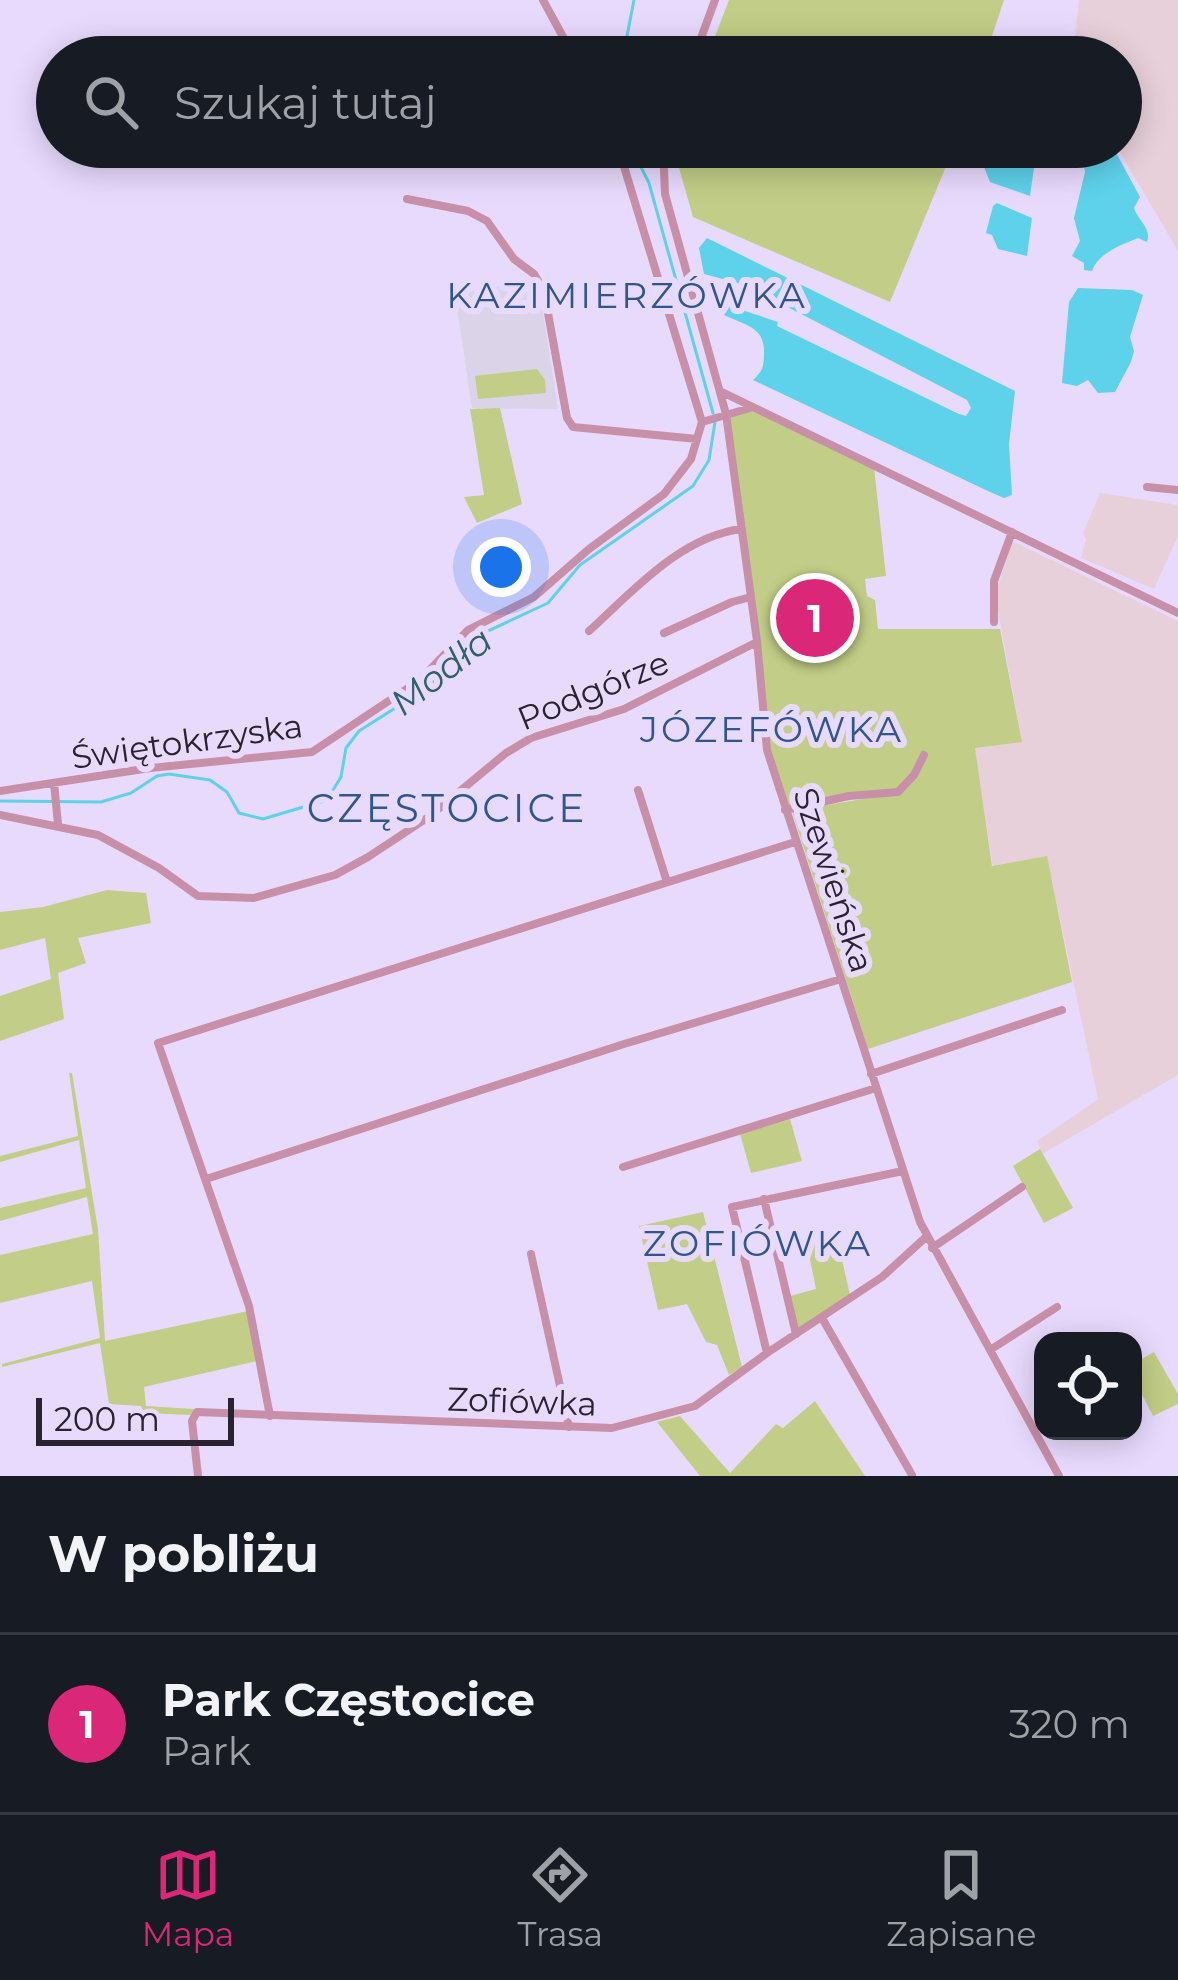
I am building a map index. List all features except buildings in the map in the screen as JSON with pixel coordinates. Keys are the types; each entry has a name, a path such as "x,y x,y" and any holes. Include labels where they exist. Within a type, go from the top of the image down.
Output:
{"street":[{"path":"543,0 563,36"},
{"path":"702,36 715,0"},
{"path":"625,168 714,418"},
{"path":"664,168 665,194 721,391 714,418"},
{"path":"407,199 468,211 487,221 514,260 534,274 544,291 567,418 573,428 697,439"},
{"path":"721,391 1178,613"},
{"path":"714,418 752,407"},
{"name":"Świętokrzyska","path":"0,791 150,768 312,752 420,680 468,630 534,597 664,494 683,472 697,439 714,418"},
{"name":"Szewieńska","path":"714,418 742,529 766,750 871,1074 926,1237 1060,1476"},
{"path":"1147,487 1178,490"},
{"path":"589,631 680,554 720,532 742,529"},
{"path":"994,622 994,580 1012,532"},
{"path":"664,633 751,597"},
{"name":"Podgórze","path":"0,815 58,824 110,841 198,896 243,899 266,895 334,875 368,857 531,738 624,709 757,641"},
{"path":"785,810 849,796 898,792 924,755"},
{"path":"55,786 58,824"},
{"path":"638,790 667,882"},
{"path":"270,1416 249,1306 158,1043 796,842"},
{"path":"206,1179 624,1044 841,980"},
{"path":"871,1074 1062,1010"},
{"path":"623,1167 876,1088"},
{"path":"767,1353 732,1213 734,1205 903,1171"},
{"path":"932,1248 1022,1187"},
{"path":"764,1199 796,1334"},
{"name":"Zofiówka","path":"198,1476 194,1414 612,1427 695,1406 882,1277 926,1237"},
{"path":"531,1253 569,1427"},
{"path":"990,1351 1057,1307"},
{"path":"822,1318 912,1475"}],"shaded area":[{"path":"1079,0 1178,0 1178,251 1129,168 1142,168 1142,36 1075,36"},
{"path":"530,281 539,287 558,409 472,408 455,294"},
{"path":"1100,493 1178,505 1178,536 1154,589 1081,558 1083,533"},
{"path":"1012,541 1178,621 1178,1075 1042,1154 1037,1141 1098,1099 1047,857 993,867 976,758 975,748 1022,741 995,595"}],"green space":[{"path":"729,0 1004,0 992,36 715,36"},
{"path":"679,168 945,168 890,302 693,217"},
{"path":"537,369 545,380 546,393 478,399 475,376"},
{"path":"752,407 874,467 886,576 865,579 867,596 875,600 878,629 1000,629 1022,742 975,748 992,866 1047,856 1072,982 868,1049 792,811 898,793 849,796 785,810 764,734 757,641 726,414"},
{"path":"500,408 522,504 477,523 464,497 484,495 470,409"},
{"path":"107,890 146,893 151,923 78,938 86,963 58,973 64,1019 0,1041 0,996 51,979 45,938 0,950 0,912 43,907"},
{"path":"69,1073 98,1229 105,1341 248,1311 257,1361 144,1387 146,1406 194,1409 191,1415 144,1413 141,1406 109,1404 100,1343 2,1367 100,1338 92,1281 0,1303 0,1255 93,1234 87,1197 0,1221 0,1208 86,1188 79,1140 0,1162 0,1156 78,1136"},
{"path":"790,1119 802,1161 751,1173 740,1134"},
{"path":"1040,1149 1073,1208 1044,1223 1013,1166"},
{"path":"703,1212 742,1367 729,1375 717,1345 706,1342 687,1304 658,1310 639,1226"},
{"path":"836,1233 850,1295 798,1330 786,1297 816,1289 806,1240"},
{"path":"1154,1352 1178,1394 1178,1404 1153,1416 1142,1395 1142,1359"},
{"path":"815,1401 865,1476 700,1476 657,1422 680,1416 730,1473 776,1424 783,1428"}],"water":[{"path":"984,168 1034,168 1030,196 990,182"},
{"path":"1084,168 1124,168 1140,197 1134,208 1148,237 1147,242 1138,238 1110,251 1092,271 1084,270 1084,263 1072,256 1080,241 1074,218"},
{"path":"997,203 1032,218 1027,256 998,249 986,233"},
{"path":"707,238 1015,391 1009,444 1012,495 1004,498 990,492 753,380 762,368 763,344 752,328 724,315 730,306 778,322 777,326 959,414 966,416 971,408 967,400 745,285 704,274 699,248"},
{"path":"1078,288 1132,290 1143,295 1130,337 1131,362 1115,392 1098,393 1088,380 1077,386 1062,383 1069,302"}],"waterway":[{"name":"Modła","path":"627,36 634,0"},
{"name":"Modła","path":"642,168 713,413"},
{"name":"Modła","path":"0,801 101,802 169,774 210,780 227,792 239,813 263,819 327,800 341,777 346,748 359,731 427,688 471,639 548,603 580,565 693,486 709,460 715,422"}],"place":[{"name":"Park Częstocice","path":"815,618"}],"district":[{"name":"KAZIMIERZÓWKA","path":"627,295"},
{"name":"JÓZEFÓWKA","path":"772,729"},
{"name":"CZĘSTOCICE","path":"447,808"},
{"name":"ZOFIÓWKA","path":"758,1243"}]}
